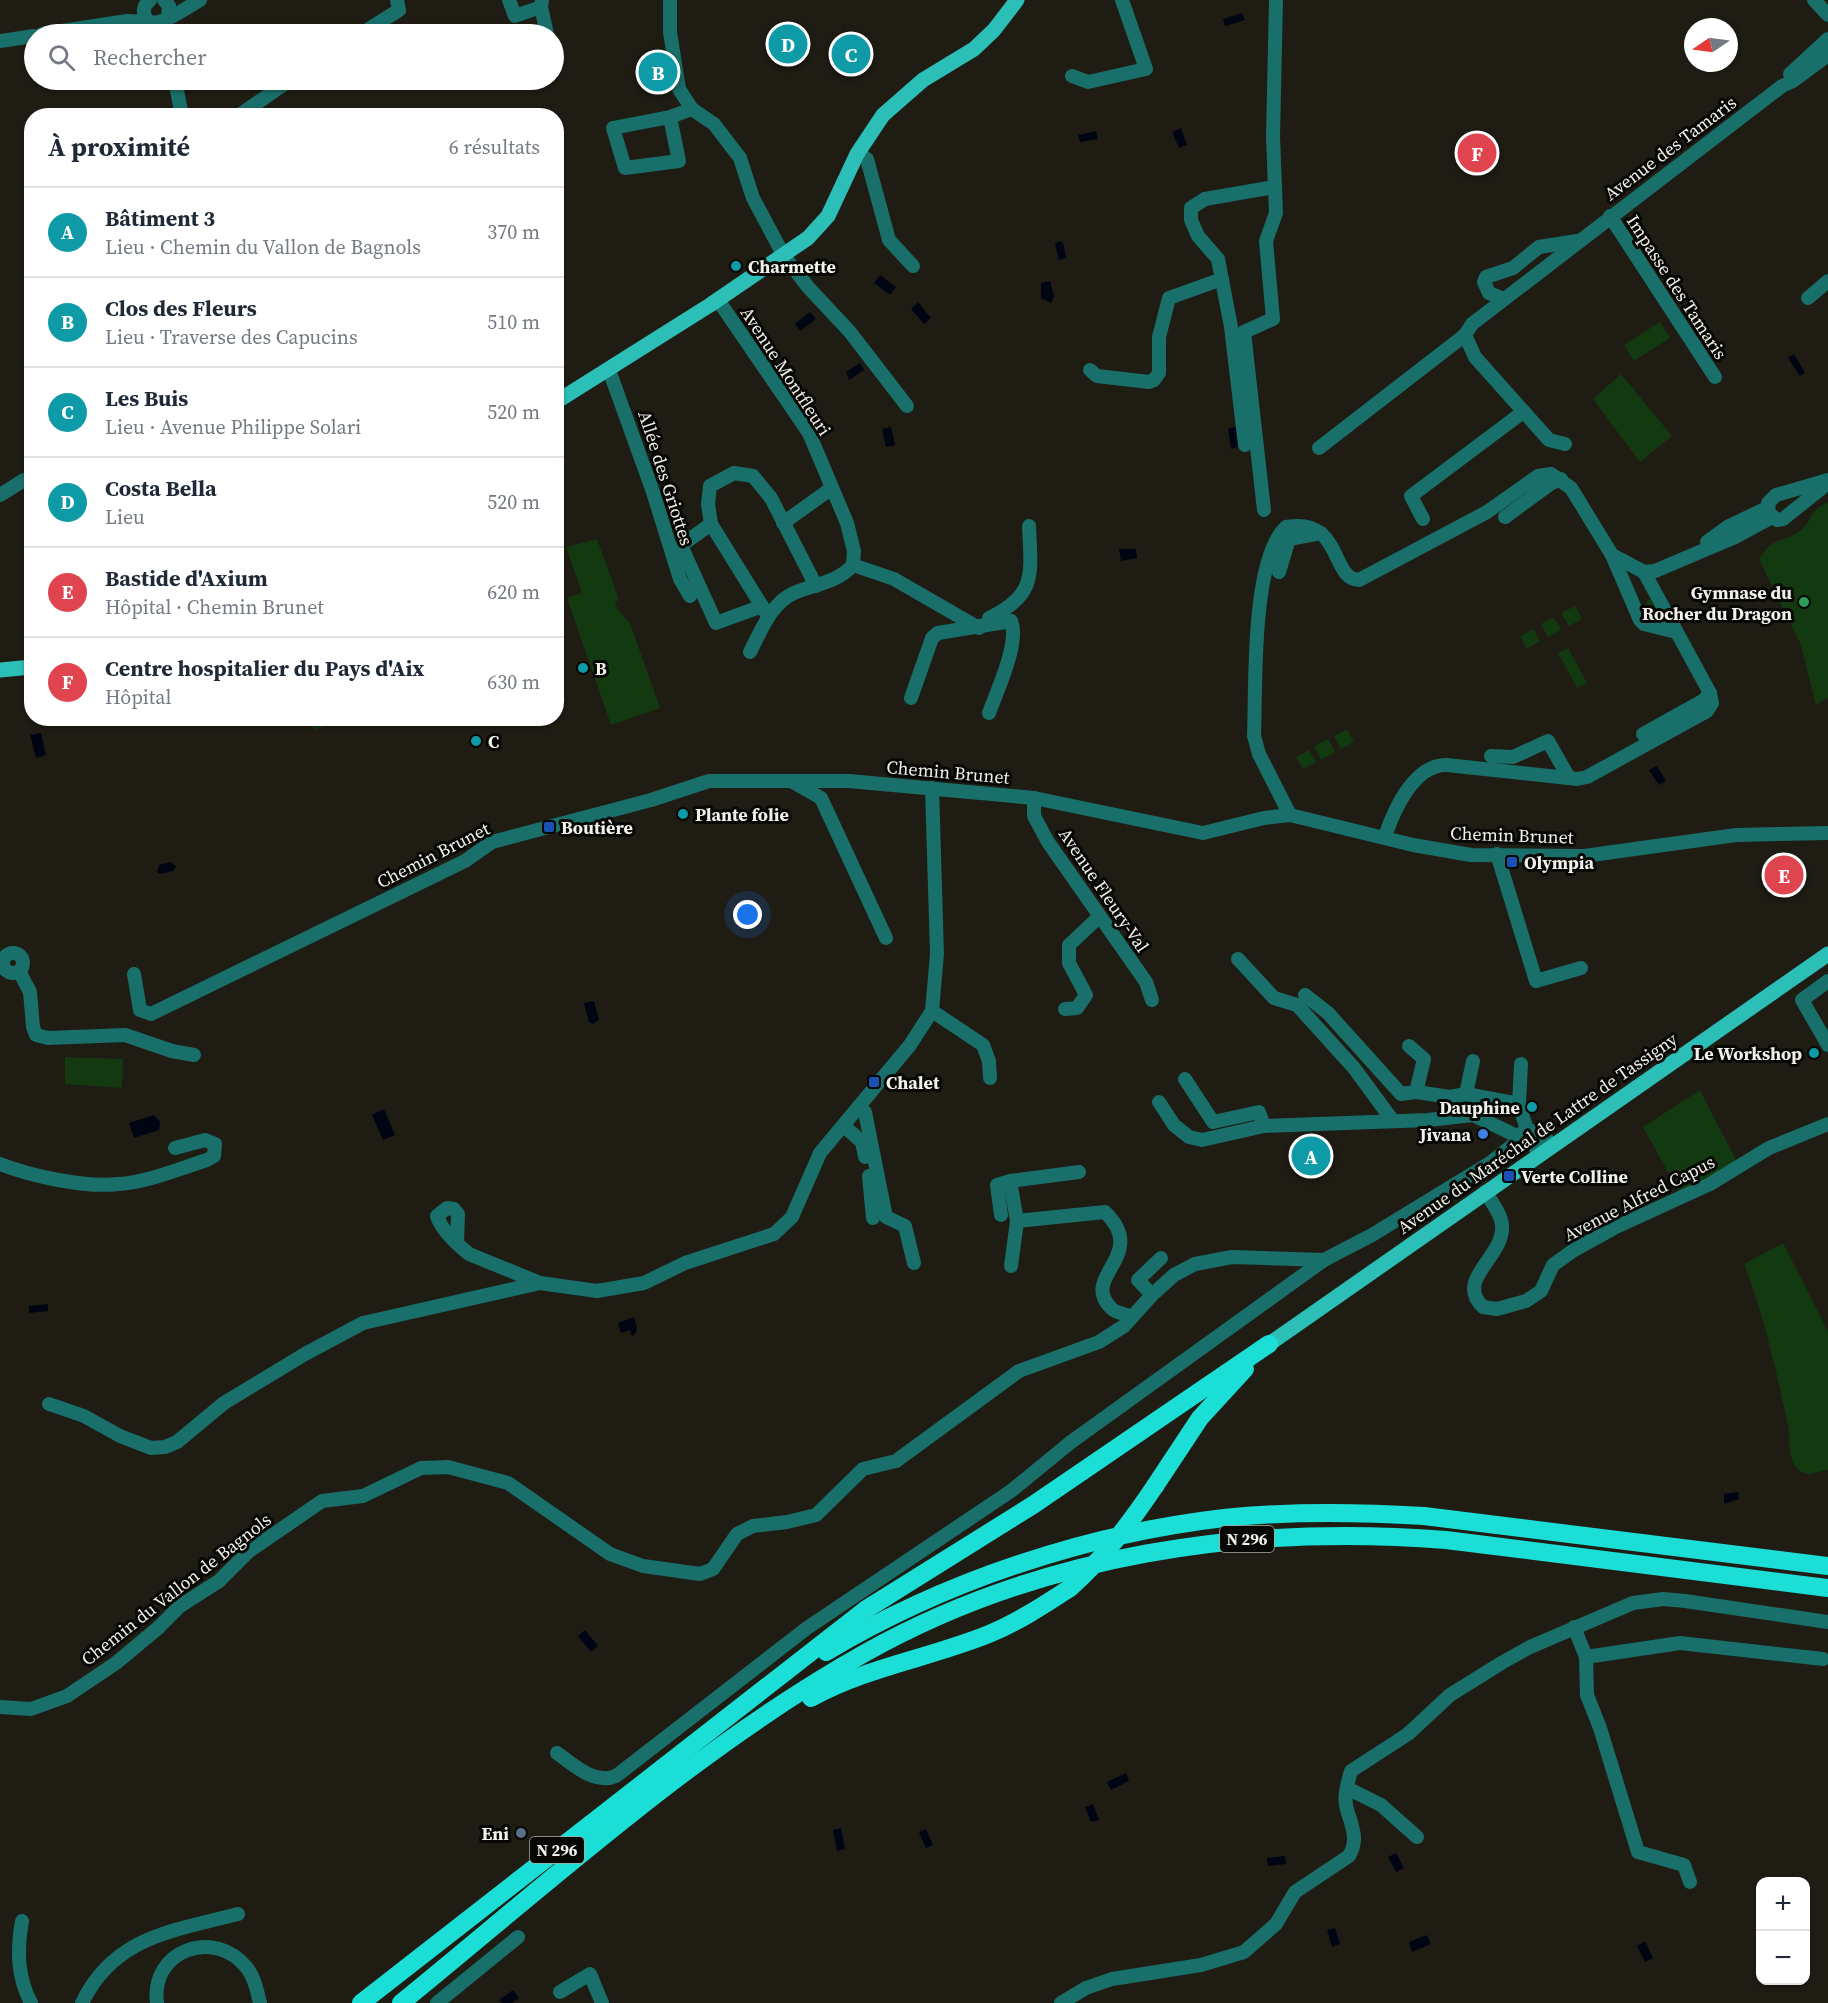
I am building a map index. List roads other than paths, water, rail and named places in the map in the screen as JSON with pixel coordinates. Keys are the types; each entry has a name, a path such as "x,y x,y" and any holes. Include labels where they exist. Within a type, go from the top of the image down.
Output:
{"highway":[{"path":"711,1752 852,1678 989,1633 1041,1607 1070,1588 1091,1569 1121,1534 1200,1418 1269,1344"},
{"path":"753,1697 865,1610 1034,1505 1269,1344"},
{"name":"N 296","path":"361,2003 753,1697 857,1634 969,1583 1030,1561 1097,1542 1223,1518 1358,1512 1424,1516 1828,1566"},
{"name":"N 296","path":"401,2003 711,1752 812,1684 868,1651 945,1615 1060,1574 1182,1546 1302,1536 1386,1535 1446,1540 1828,1588"}],"main road":[{"path":"564,397 718,300 808,238 828,216 857,154 882,116 923,80 950,66 980,44 1017,0"},
{"path":"0,670 24,668"},
{"name":"Avenue du Maréchal de Lattre de Tassigny","path":"1269,1344 1828,954"}],"street":[{"path":"377,24 399,10 397,0"},
{"path":"509,0 515,16 541,4 545,24"},
{"path":"670,0 670,32 679,89 692,109 714,124 740,158 753,198 784,256 850,332 908,406"},
{"path":"1072,76 1088,82 1146,69 1122,0"},
{"path":"1264,510 1244,332 1274,319 1266,241 1276,213 1274,187 1276,0"},
{"path":"1814,0 1828,15"},
{"path":"165,1 194,2"},
{"path":"161,24 170,10 165,1"},
{"path":"163,24 194,2"},
{"path":"147,3 145,16 157,24"},
{"path":"127,21 147,3"},
{"path":"107,24 127,21 147,24"},
{"path":"0,41 24,37"},
{"name":"Avenue des Tamaris","path":"1782,86 1790,74 1828,39"},
{"name":"Avenue des Tamaris","path":"1319,448 1465,335 1472,324 1610,216 1782,86 1793,81 1828,55"},
{"path":"177,90 180,108"},
{"path":"250,108 276,90"},
{"path":"670,117 679,161 625,168 614,128 670,117 692,109"},
{"path":"857,154 867,159 889,240 913,266"},
{"path":"1245,445 1232,327 1218,259 1198,236 1191,220 1191,208 1205,199 1274,187"},
{"name":"Impasse des Tamaris","path":"1610,216 1714,377"},
{"name":"Avenue des Tamaris","path":"1484,282 1491,274 1513,268 1539,247 1579,240"},
{"path":"1090,370 1097,376 1149,382 1154,380 1159,373 1159,337 1169,298 1222,279"},
{"path":"1808,298 1828,281"},
{"path":"1484,282 1489,293 1504,299"},
{"path":"1480,318 1484,282"},
{"name":"Avenue Montfleuri","path":"718,300 809,433 847,524 854,551 853,565"},
{"path":"1465,335 1475,357 1523,412 1549,440 1565,444"},
{"name":"Allée des Griottes","path":"609,369 653,492 680,579 690,596"},
{"path":"1424,519 1411,496 1523,412"},
{"path":"765,611 711,524 708,504 710,486 734,473 753,476 771,498 816,586"},
{"path":"1290,815 1259,754 1254,736 1260,597 1278,534 1286,527 1314,527 1323,533 1349,577 1359,580 1487,512 1538,476 1551,474 1571,488 1612,555 1636,614 1644,624 1676,632"},
{"path":"1505,517 1550,484 1561,479"},
{"path":"0,495 24,480"},
{"path":"1612,555 1644,572 1655,571 1688,555 1729,526 1770,513 1783,519 1828,482"},
{"path":"1770,513 1771,498 1828,482"},
{"path":"783,523 832,488"},
{"path":"1782,495 1790,501 1791,512"},
{"path":"711,524 683,544 682,550 716,623 765,611 792,594 835,579 853,565 894,579 979,628"},
{"path":"979,628 989,618 1020,599 1031,573 1029,526"},
{"path":"1279,572 1289,540 1323,533"},
{"path":"1385,837 1391,819 1417,778 1429,767 1447,765 1569,778 1587,777 1699,717 1712,703 1710,693 1644,572"},
{"path":"1636,614 1642,595 1652,587"},
{"path":"750,652 765,611"},
{"path":"911,698 932,638 938,633 979,628 1003,620 1011,621 1015,629 1012,647 989,713"},
{"path":"1643,734 1704,700 1710,693"},
{"path":"1491,756 1513,757 1548,741 1569,778"},
{"name":"Chemin Brunet","path":"134,974 140,1010 151,1014 465,861 492,842 651,800 709,781 849,781 1034,798 1203,833 1235,828 1264,818 1290,815 1436,850 1471,855 1584,856 1736,835 1828,833"},
{"path":"793,782 821,798 886,938"},
{"path":"457,1242 469,1254 540,1283 579,1290 615,1289 644,1283 685,1263 774,1234 792,1217 820,1153 910,1045 932,1011 937,954 932,788"},
{"name":"Avenue Fleury-Val","path":"1034,798 1034,816 1099,917 1146,982 1152,1000"},
{"path":"1497,854 1536,981 1581,968"},
{"path":"1065,1009 1077,1008 1086,995 1069,963 1069,945 1099,917"},
{"path":"1238,959 1274,998 1297,1005 1354,1068 1393,1121"},
{"path":"2,963 10,972 19,971 30,992 33,1027 36,1035 48,1038 125,1035 172,1051 194,1055"},
{"path":"1828,981 1802,1000 1828,1045"},
{"path":"1305,995 1328,1013 1401,1094 1416,1092 1450,1097 1466,1094 1520,1104"},
{"path":"932,1011 983,1044 989,1061 990,1078"},
{"path":"1409,1047 1424,1059 1416,1092"},
{"path":"1466,1094 1473,1061"},
{"path":"1521,1064 1522,1133 1539,1155"},
{"path":"1185,1079 1213,1122 1259,1112 1264,1126"},
{"path":"1158,1102 1174,1125 1189,1137 1202,1140 1264,1126 1473,1115 1522,1133 1538,1132 1553,1145"},
{"path":"858,1109 865,1112 886,1216 905,1226 914,1263"},
{"name":"Avenue Alfred Capus","path":"1485,1192 1502,1224 1501,1240 1472,1284 1473,1293 1483,1306 1497,1309 1526,1301 1541,1290 1553,1265 1574,1250 1614,1228 1710,1184 1769,1148 1828,1124"},
{"path":"844,1126 862,1142 872,1195 873,1218"},
{"name":"Chemin du Vallon de Bagnols","path":"0,1707 31,1709 67,1696 116,1663 158,1629 180,1606 219,1581 248,1552 322,1501 363,1496 421,1468 448,1467 508,1483 610,1554 643,1566 700,1574 713,1569 737,1534 753,1526 787,1522 816,1515 863,1469 896,1461 1019,1371 1099,1342 1124,1326 1152,1294 1174,1275 1195,1264 1232,1257 1324,1260 1372,1235 1490,1164 1513,1145 1522,1133"},
{"path":"0,1164 41,1175 116,1185 135,1182 207,1160 214,1156 216,1151 215,1144 205,1140 175,1148"},
{"path":"1001,1215 997,1185 1010,1181 1079,1172"},
{"path":"1010,1181 1017,1221 1011,1266"},
{"path":"1017,1221 1105,1212 1116,1223 1122,1236 1121,1248 1103,1281 1104,1298 1112,1310 1132,1317"},
{"path":"1152,1294 1138,1280 1161,1258"},
{"path":"557,1753 588,1774 603,1779 616,1776 807,1629 982,1511 1071,1442 1324,1260"},
{"path":"49,1404 84,1416 120,1436 151,1448 165,1447 177,1442 224,1403 305,1354 363,1323 540,1283"},
{"path":"1061,2003 1086,1988 1112,1979 1201,1965 1244,1952 1276,1924 1294,1892 1349,1856 1354,1848 1354,1827 1346,1804 1351,1771 1408,1734 1450,1695 1530,1647 1633,1603 1663,1599 1828,1622"},
{"path":"1574,1627 1586,1657 1587,1695 1600,1728 1638,1852 1683,1865 1690,1882"},
{"path":"1586,1657 1680,1643 1823,1659"},
{"path":"1347,1788 1381,1805 1417,1837"},
{"path":"82,2003 98,1974 139,1942 238,1914"},
{"path":"22,1921 18,1963 24,1990 31,2003"},
{"path":"437,2003 518,1937"},
{"path":"157,2003 160,1973 169,1960 178,1953 198,1947 213,1947 237,1958 253,1977 260,2003"},
{"path":"560,1992 590,1974 602,2003"}],"place":[{"name":"Costa Bella","path":"788,44"},
{"name":"Les Buis","path":"851,54"},
{"name":"Clos des Fleurs","path":"658,72"},
{"name":"Centre hospitalier du Pays d'Aix","path":"1477,153"},
{"name":"Charmette","path":"736,266"},
{"name":"Gymnase du Rocher du Dragon","path":"1804,602"},
{"name":"B","path":"583,668"},
{"name":"C","path":"476,741"},
{"name":"Plante folie","path":"683,814"},
{"name":"Boutière","path":"549,827"},
{"name":"Olympia","path":"1512,862"},
{"name":"Bastide d'Axium","path":"1784,875"},
{"name":"Le Workshop","path":"1814,1053"},
{"name":"Chalet","path":"874,1082"},
{"name":"Dauphine","path":"1532,1107"},
{"name":"Jivana","path":"1483,1134"},
{"name":"Bâtiment 3","path":"1311,1156"},
{"name":"Verte Colline","path":"1509,1176"},
{"name":"Eni","path":"521,1833"}]}
